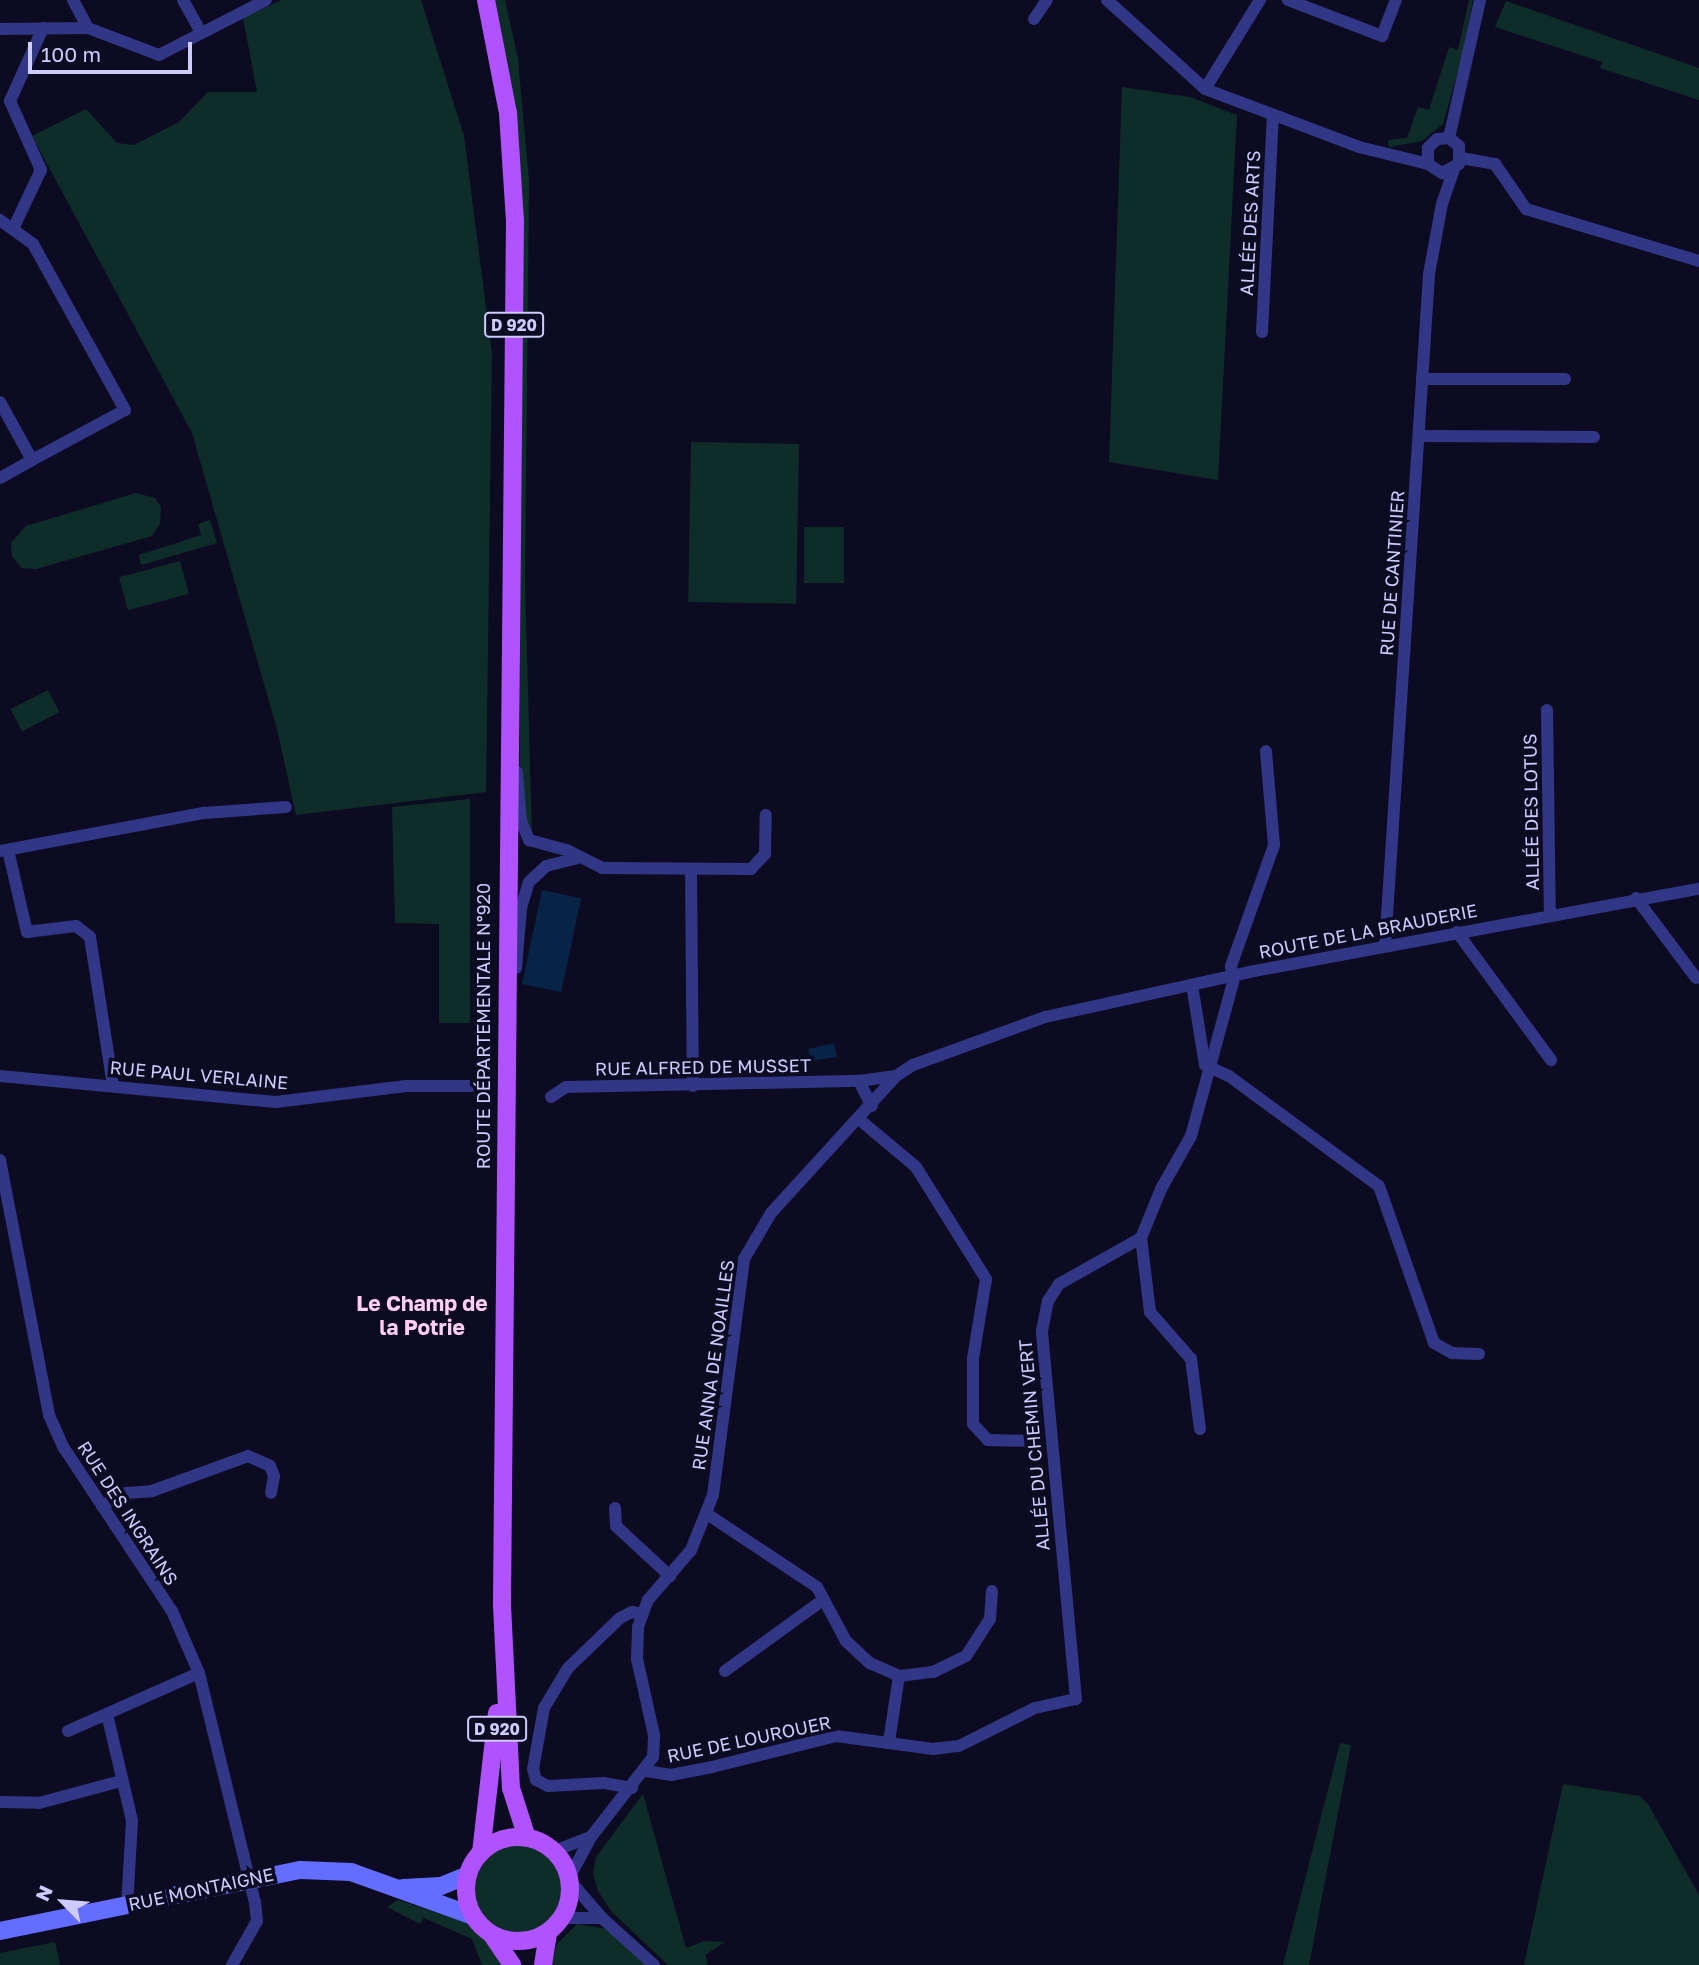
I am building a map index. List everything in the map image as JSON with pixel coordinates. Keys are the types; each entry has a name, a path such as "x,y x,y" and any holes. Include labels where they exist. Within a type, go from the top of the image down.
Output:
{"main road":[{"name":"D 920","path":"486,0 503,77 514,179 509,653"},
{"name":"ROUTE DÉPARTEMENTALE N°920","path":"502,1605 509,653"},
{"name":"D 920","path":"502,1605 511,1788 527,1838"},
{"name":"D 920","path":"481,1853 497,1728 502,1605"},
{"path":"492,1935 520,1942 548,1932 561,1919 569,1880 554,1851 527,1838 502,1840 481,1853 468,1875 466,1896 473,1916 492,1935 512,1965"},
{"path":"543,1965 548,1932"}],"street":[{"path":"73,0 88,28"},
{"path":"183,0 201,32"},
{"path":"0,29 88,28 159,55 266,0"},
{"path":"1034,19 1047,0"},
{"path":"1107,0 1205,89 1359,147 1399,155 1432,167 1491,161 1526,209 1699,261"},
{"path":"1205,89 1260,0"},
{"path":"1288,0 1382,36 1396,0"},
{"path":"1449,138 1479,0"},
{"path":"14,227 41,170 10,101 43,28"},
{"name":"ALLÉE DES ARTS","path":"1262,332 1273,116"},
{"path":"1399,155 1428,148 1437,139 1449,138 1459,146 1457,164"},
{"path":"1428,148 1432,167"},
{"name":"RUE DE CANTINIER","path":"1385,946 1429,274 1442,204 1457,164"},
{"name":"RUE DE CANTINIER","path":"1432,167 1442,204"},
{"path":"0,220 14,227 33,244 125,410 0,478"},
{"path":"1422,379 1565,379"},
{"path":"0,402 32,460"},
{"path":"1419,436 1594,437"},
{"path":"509,653 523,829 535,844 567,850 577,858 602,868 691,870 757,867 765,854 766,815"},
{"name":"ALLÉE DES LOTUS","path":"1548,710 1550,914"},
{"path":"1200,1429 1190,1356 1163,1332 1150,1312 1141,1238 1157,1196 1191,1136 1224,1015 1232,976 1231,966 1274,845 1266,751"},
{"path":"113,1086 90,937 76,926 27,932 4,850 204,813 286,807"},
{"path":"504,1055 523,893 546,866 577,858"},
{"path":"691,870 693,1086"},
{"name":"ROUTE DE LA BRAUDERIE","path":"1045,1017 1385,946 1636,898 1699,889"},
{"path":"1636,898 1696,978"},
{"path":"1457,932 1551,1060"},
{"path":"1192,985 1199,1016 1203,1062 1379,1186 1434,1343 1452,1353 1479,1354"},
{"path":"1199,1016 1216,1022 1224,1015"},
{"name":"RUE ALFRED DE MUSSET","path":"551,1097 566,1087 859,1081 896,1076 913,1065 1045,1017"},
{"name":"RUE PAUL VERLAINE","path":"0,1076 276,1102 407,1086 480,1086"},
{"name":"RUE ANNA DE NOAILLES","path":"642,1614 691,1550 707,1514 744,1259 771,1213 860,1120 896,1076"},
{"path":"859,1081 872,1105"},
{"path":"860,1120 916,1167 986,1279 973,1358 973,1424 988,1440 1034,1441"},
{"name":"RUE DES INGRAINS","path":"0,1160 48,1415 64,1448 172,1611 199,1673 257,1921 232,1965"},
{"name":"ALLÉE DU CHEMIN VERT","path":"1076,1699 1042,1331 1048,1301 1059,1284 1141,1238"},
{"path":"0,1240 15,1240"},
{"path":"103,1506 126,1493 152,1492 248,1456 271,1466 274,1476 271,1493"},
{"path":"615,1508 616,1526 670,1576"},
{"path":"707,1514 808,1579 824,1599 846,1641 859,1655 899,1676 933,1672 966,1656 990,1619 992,1591"},
{"path":"726,1671 824,1599"},
{"path":"632,1788 603,1783 548,1786 536,1780 533,1769 544,1708 568,1668 620,1618 632,1612 642,1614 637,1659 654,1735 646,1771 632,1788 591,1837 569,1880 602,1918 654,1965"},
{"path":"68,1731 199,1673"},
{"path":"889,1742 899,1676"},
{"name":"RUE DE LOUROUER","path":"646,1771 671,1775 836,1736 941,1749 983,1735 1043,1704 1076,1699"},
{"path":"107,1714 133,1833 127,1904"},
{"path":"0,1802 38,1803 121,1781"},
{"path":"554,1851 591,1837"},
{"name":"RUE MONTAIGNE","path":"0,1931 247,1878 301,1870 351,1872 402,1888 473,1916"},
{"name":"RUE MONTAIGNE","path":"402,1888 441,1886 468,1875"},
{"path":"561,1919 602,1918"}],"green space":[{"path":"282,0 421,0 464,136 492,354 486,792 296,815 277,729 192,433 32,136 86,109 117,143 134,145 179,122 208,92 257,92 243,18"},
{"path":"495,0 505,0 518,59 529,181 525,586 532,833 526,826 520,774 516,113"},
{"path":"1469,0 1473,0 1462,56 1443,124 1422,141 1389,147 1388,140 1407,138 1418,107 1429,110 1449,47 1458,50"},
{"path":"1506,1 1699,68 1699,100 1600,68 1602,62 1495,27"},
{"path":"1122,87 1190,97 1237,115 1218,480 1109,462"},
{"path":"691,442 799,444 796,604 688,602"},
{"path":"136,493 155,498 161,507 160,524 152,536 36,569 22,568 12,557 11,543 26,526"},
{"path":"210,520 217,543 141,565 139,555 201,535 198,524"},
{"path":"804,527 844,527 844,583 804,583"},
{"path":"180,561 189,594 128,610 119,577"},
{"path":"48,690 59,712 22,731 11,709"},
{"path":"470,799 470,1023 439,1023 439,924 395,923 392,807"},
{"path":"1340,1743 1351,1745 1309,1965 1283,1965"},
{"path":"1563,1784 1639,1796 1648,1804 1699,1895 1699,1965 1524,1965"},
{"path":"643,1794 686,1948 704,1941 725,1942 705,1955 708,1965 668,1965 611,1911 598,1891 593,1874 596,1857"},
{"path":"518,1837 538,1841 555,1852 566,1869 570,1889 566,1909 555,1926 538,1937 518,1941 498,1937 481,1926 470,1909 466,1889 470,1869 481,1852 498,1841"},
{"path":"398,1900 468,1923 508,1965 482,1965 472,1939 424,1918 420,1924 387,1907"},
{"path":"577,1924 607,1929 646,1965 551,1965 557,1944"},
{"path":"55,1942 60,1965 0,1965 0,1953"}],"water":[{"path":"542,890 581,898 561,992 522,984"},
{"path":"834,1043 837,1057 811,1061 808,1049"}],"district":[{"name":"Le Champ de la Potrie","path":"422,1315"}]}
